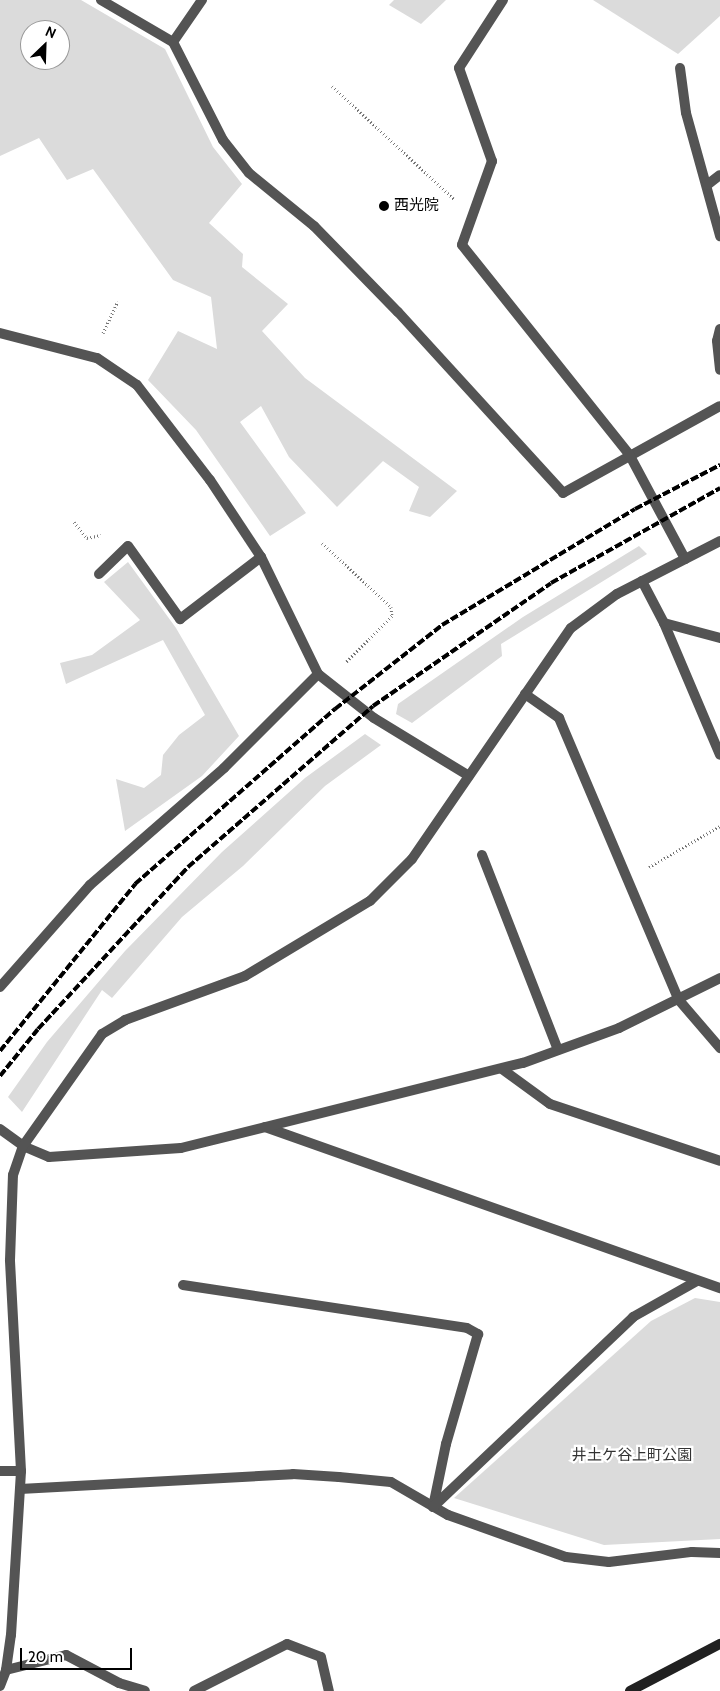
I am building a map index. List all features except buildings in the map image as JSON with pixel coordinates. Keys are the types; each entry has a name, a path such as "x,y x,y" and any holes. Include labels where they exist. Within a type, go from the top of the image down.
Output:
{"main road":[{"path":"630,1691 720,1644"}],"street":[{"path":"101,0 173,42 222,140 249,173 327,240 563,493 629,454 720,406"},
{"path":"173,42 202,0"},
{"path":"503,0 459,68 492,161 462,245 629,454 685,559"},
{"path":"680,68 686,113 720,236"},
{"path":"706,186 720,175"},
{"path":"720,329 717,341 720,370"},
{"path":"0,334 92,357 137,385 169,423 261,556 322,677 374,718 470,776"},
{"path":"0,1686 21,1471 10,1260 13,1175 23,1146 102,1034 125,1020 246,976 370,901 412,858 571,628 617,594 720,541"},
{"path":"98,574 128,546 180,619 261,556"},
{"path":"642,582 664,623 720,755"},
{"path":"664,623 720,638"},
{"path":"0,988 90,886 224,768 322,677"},
{"path":"526,694 559,718 678,999 720,1048"},
{"path":"482,855 558,1050"},
{"path":"0,1129 23,1146 50,1157 180,1148 502,1069 619,1028 720,978"},
{"path":"502,1069 550,1104 720,1161"},
{"path":"264,1127 720,1288"},
{"path":"433,1507 633,1317 697,1281"},
{"path":"183,1285 467,1328 478,1334 446,1444 433,1507"},
{"path":"0,1471 21,1471"},
{"path":"20,1489 293,1474 391,1482 433,1507 566,1557 609,1562 692,1552 720,1553"},
{"path":"194,1691 287,1644 321,1657 329,1691"},
{"path":"3,1670 66,1655 120,1683 145,1691"}],"path":[{"path":"332,86 472,216"},
{"path":"92,357 118,300"},
{"path":"322,543 391,607 392,616 369,643 322,677"},
{"path":"628,879 720,826"}],"green space":[{"path":"0,0 81,0 165,49 213,147 242,184 209,223 243,254 242,267 288,304 262,331 305,378 457,491 430,517 409,511 419,487 383,461 337,507 289,457 261,406 240,422 306,513 270,536 196,430 148,380 178,331 217,349 211,297 173,280 93,169 67,180 39,138 0,156"},
{"path":"394,0 446,0 421,24 389,5"},
{"path":"593,0 720,0 720,16 678,54"},
{"path":"639,546 647,554 501,644 502,656 412,723 396,714 398,704 523,617"},
{"path":"128,562 176,628 239,736 202,776 125,831 116,779 144,788 161,775 163,755 179,735 205,715 163,640 66,684 60,663 92,655 140,620 104,582"},
{"path":"365,734 381,745 325,786 243,866 182,917 112,998 102,990 22,1112 8,1097 47,1042 125,951 222,852 305,778"},
{"name":"井土ケ谷上町公園","path":"695,1298 720,1302 720,1539 604,1545 454,1498 651,1321"}],"railway":[{"path":"0,1051 135,884 335,709 442,625 635,509 720,465"},
{"path":"0,1076 38,1029 188,867 373,706 551,583 720,488"}],"place":[{"name":"西光院","path":"384,206"}]}
